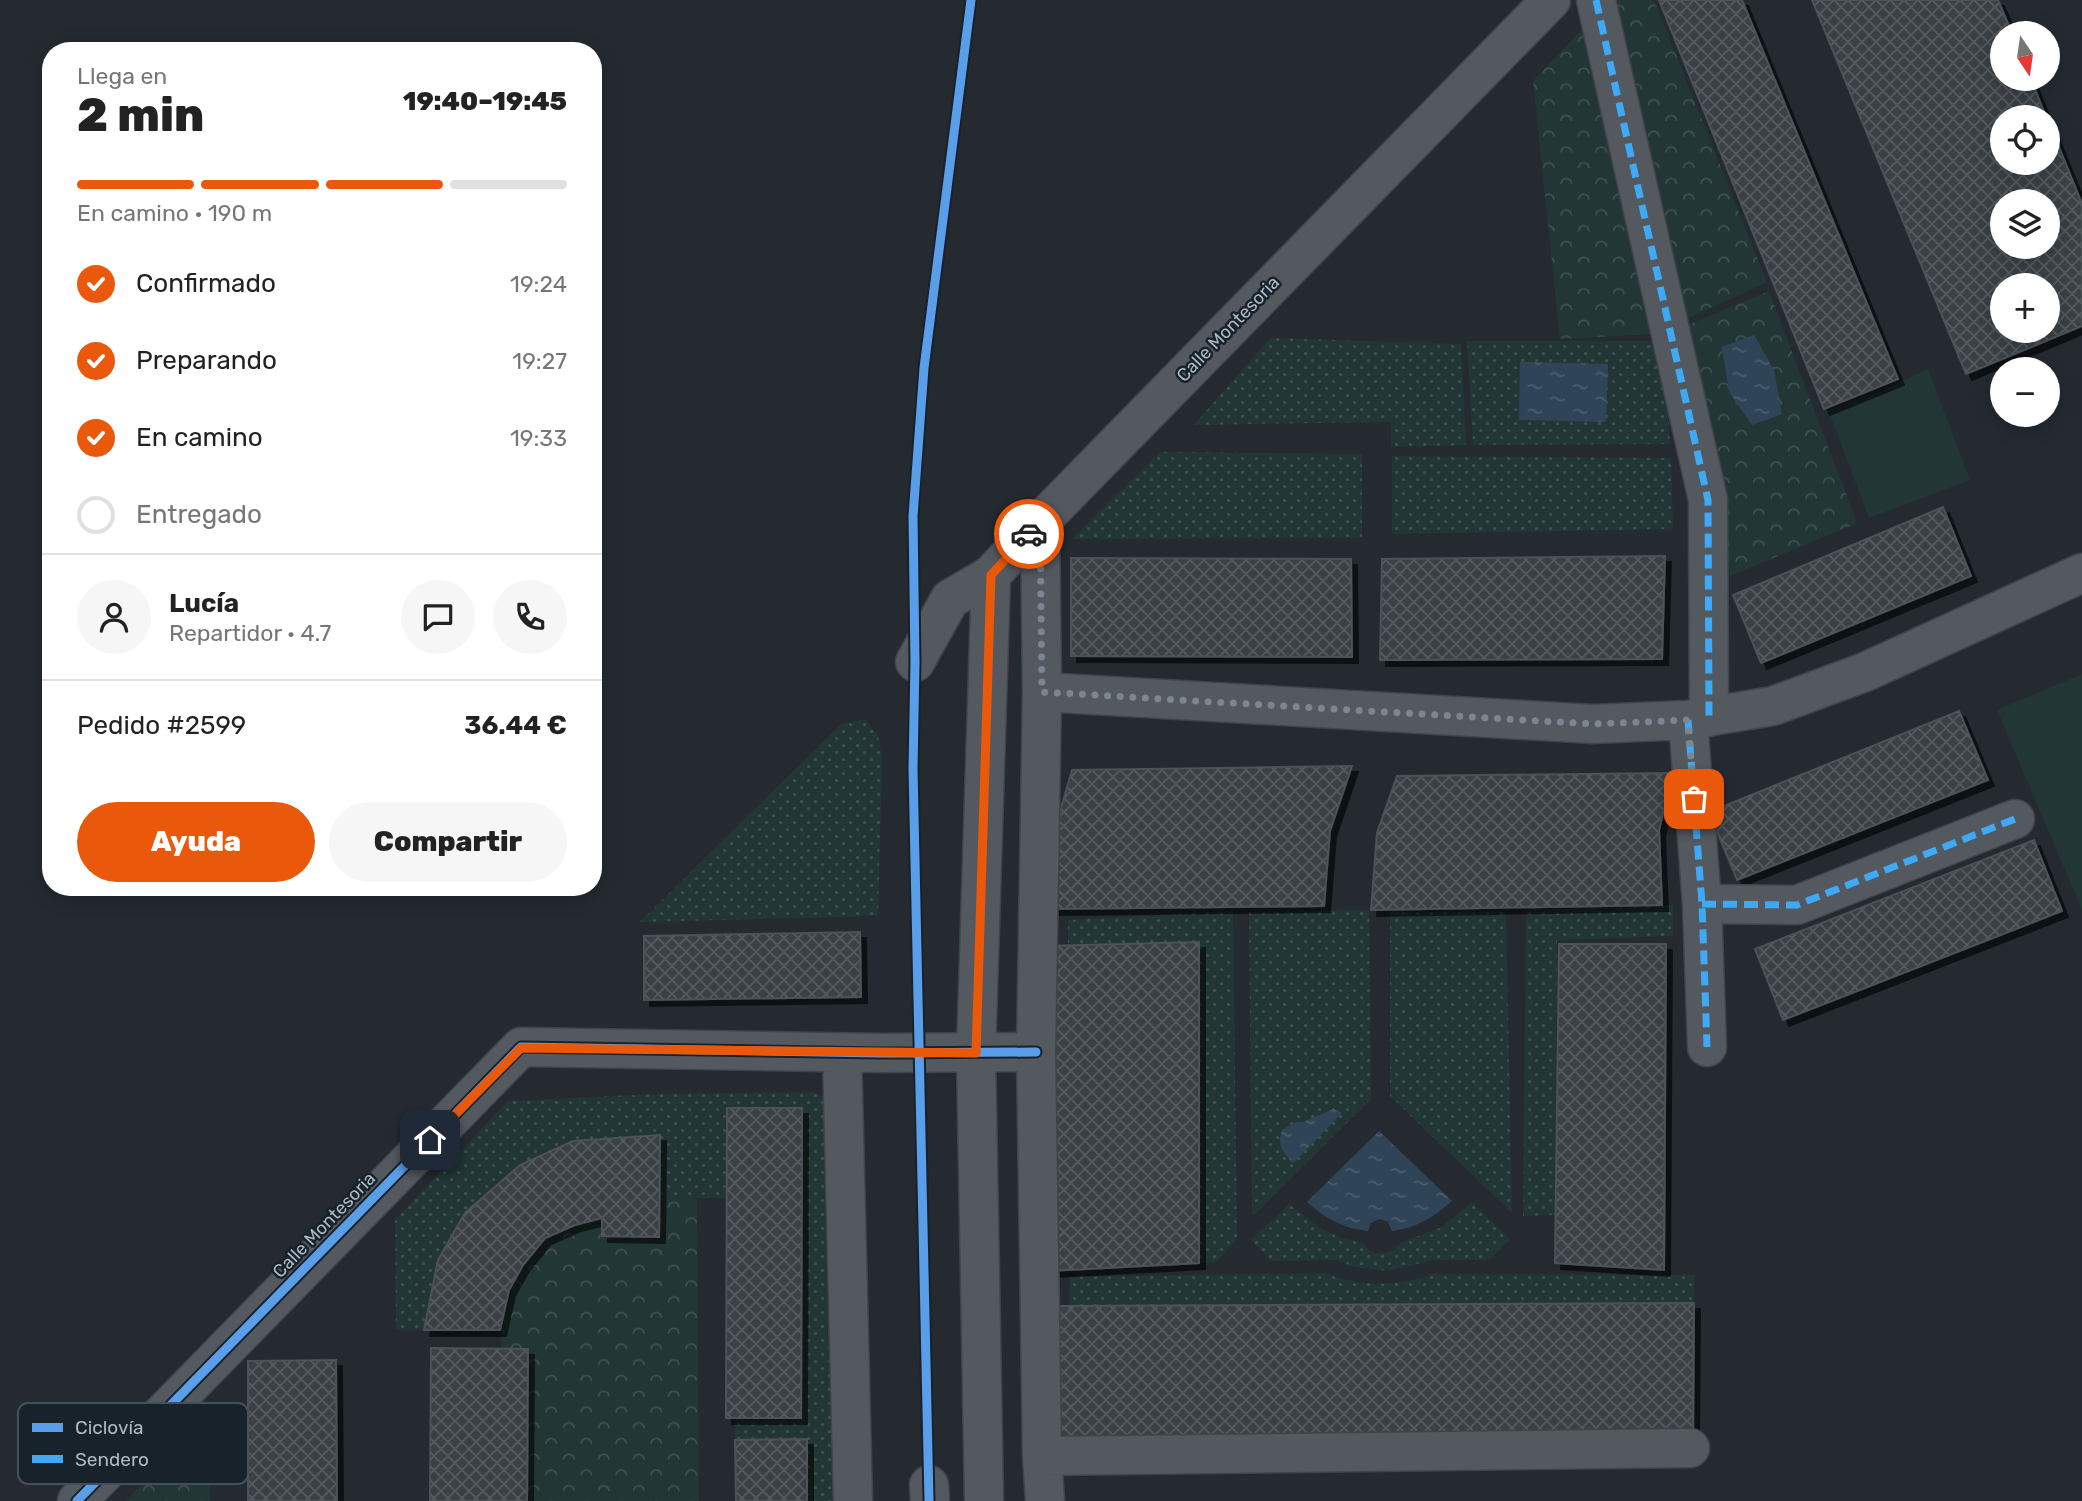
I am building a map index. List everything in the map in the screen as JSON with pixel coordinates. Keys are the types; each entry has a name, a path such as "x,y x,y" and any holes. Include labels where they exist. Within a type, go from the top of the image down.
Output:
{"street":[{"name":"Calle Montesoria","path":"915,662 950,599 991,575 1551,0"},
{"path":"1596,0 1709,500 1698,718 1707,1047"},
{"path":"1040,522 1042,692 1036,1052 1045,1501"},
{"path":"1042,692 1593,724 1698,718 1773,706 1865,673 2082,573"},
{"path":"984,1501 976,1053 991,575"},
{"path":"1702,904 1797,905 2015,819"},
{"name":"Calle Montesoria","path":"172,1403 521,1048 842,1053 1036,1052"},
{"path":"842,1053 853,1501"},
{"path":"1042,1456 1690,1448"},
{"name":"Calle Montesoria","path":"76,1501 93,1484"}],"green space":[{"path":"1610,0 1654,0 1767,282 1654,334 1560,339 1533,81"},
{"path":"1769,291 1857,523 1730,576 1720,496 1678,329"},
{"path":"1270,338 1461,344 1466,445 1391,447 1391,422 1194,425"},
{"path":"1467,341 1663,341 1670,444 1473,445"},
{"path":"1928,369 1970,480 1869,518 1828,410 1885,389"},
{"path":"1160,452 1362,454 1362,538 1072,539"},
{"path":"1392,456 1671,458 1673,529 1392,534"},
{"path":"2082,674 2082,910 1997,710"},
{"path":"865,719 878,736 882,758 878,916 640,922 841,724"},
{"path":"1673,905 1673,936 1557,940 1555,1215 1523,1216 1526,910"},
{"path":"1369,910 1371,1099 1252,1217 1249,912"},
{"path":"1233,911 1237,1239 1216,1262 1199,1263 1199,943 1068,946 1068,920"},
{"path":"1390,912 1506,912 1512,1213 1390,1096"},
{"path":"814,1092 830,1100 844,1501 807,1501 735,1440 735,1417 801,1417 802,1108 728,1108 727,1198 659,1198 659,1135 573,1141 520,1165 465,1213 438,1260 424,1330 396,1329 395,1220 508,1101 657,1094"},
{"path":"659,1198 697,1198 699,1501 527,1501 528,1350 502,1349 501,1336 507,1298 517,1275 546,1237 602,1218 603,1236 659,1237"},
{"path":"1472,1202 1510,1239 1489,1260 1434,1260 1387,1271 1355,1267 1336,1260 1271,1261 1251,1240 1289,1204 1317,1226 1338,1237 1363,1243 1375,1253 1384,1253 1392,1251 1402,1242 1440,1228"},
{"path":"1325,1273 1352,1281 1379,1284 1433,1274 1695,1275 1694,1303 1069,1307 1070,1277"},
{"path":"142,1484 210,1484 210,1501 125,1501"}],"water":[{"path":"1754,335 1774,370 1782,414 1752,425 1729,392 1722,347"},
{"path":"1520,362 1608,364 1606,422 1519,420"},
{"path":"1331,1110 1342,1113 1293,1163 1282,1148 1282,1130 1296,1122 1303,1122"},
{"path":"1379,1131 1452,1201 1424,1221 1392,1231 1388,1222 1380,1219 1371,1223 1368,1231 1343,1225 1320,1213 1307,1202"}],"building":[{"path":"1659,0 1742,0 1898,379 1824,409"},
{"path":"1812,0 1998,0 2007,21 1990,21 1990,91 2036,91 2041,105 1990,105 1990,175 2060,175 2060,150 2082,204 2082,326 2060,335 2060,273 1990,273 1990,343 2041,343 2007,357 1990,357 1990,364 1966,374"},
{"path":"1943,507 1971,576 1761,663 1733,595"},
{"path":"1665,556 1662,659 1380,660 1382,559"},
{"path":"1071,558 1351,559 1352,657 1071,656"},
{"path":"1959,711 1988,780 1737,880 1709,812"},
{"path":"1352,766 1330,831 1324,906 1050,909 1053,836 1072,770"},
{"path":"1673,773 1659,830 1662,905 1371,910 1377,833 1397,776"},
{"path":"2034,840 2062,911 1783,1020 1755,949"},
{"path":"860,932 861,997 644,1000 644,936"},
{"path":"1199,942 1199,1263 1049,1271 1046,946"},
{"path":"1559,944 1666,944 1664,1270 1555,1263"},
{"path":"727,1108 802,1108 801,1418 726,1418"},
{"path":"660,1135 659,1237 602,1236 602,1218 575,1225 545,1238 523,1265 509,1290 500,1330 424,1330 438,1260 465,1213 520,1165 573,1141"},
{"path":"1694,1303 1693,1440 1050,1442 1059,1306"},
{"path":"431,1348 528,1349 527,1501 430,1501"},
{"path":"336,1360 337,1501 248,1501 248,1361"},
{"path":"807,1439 807,1501 736,1501 735,1440"}],"marked path":[{"path":"1596,0 1708,500 1709,717"},
{"path":"1688,720 1702,904 1707,1047"},
{"path":"1702,904 1797,905 2015,819"}],"cycle path":[{"path":"929,1501 913,769 913,516 924,368 971,0"},
{"path":"173,1403 521,1047 881,1053 1036,1052"},
{"path":"77,1501 94,1484"}],"way so far":[{"path":"1029,534 1040,522 1042,692 1593,724 1688,720 1694,799"}],"route":[{"path":"430,1140 521,1048 976,1053 991,575 1029,534"}]}
